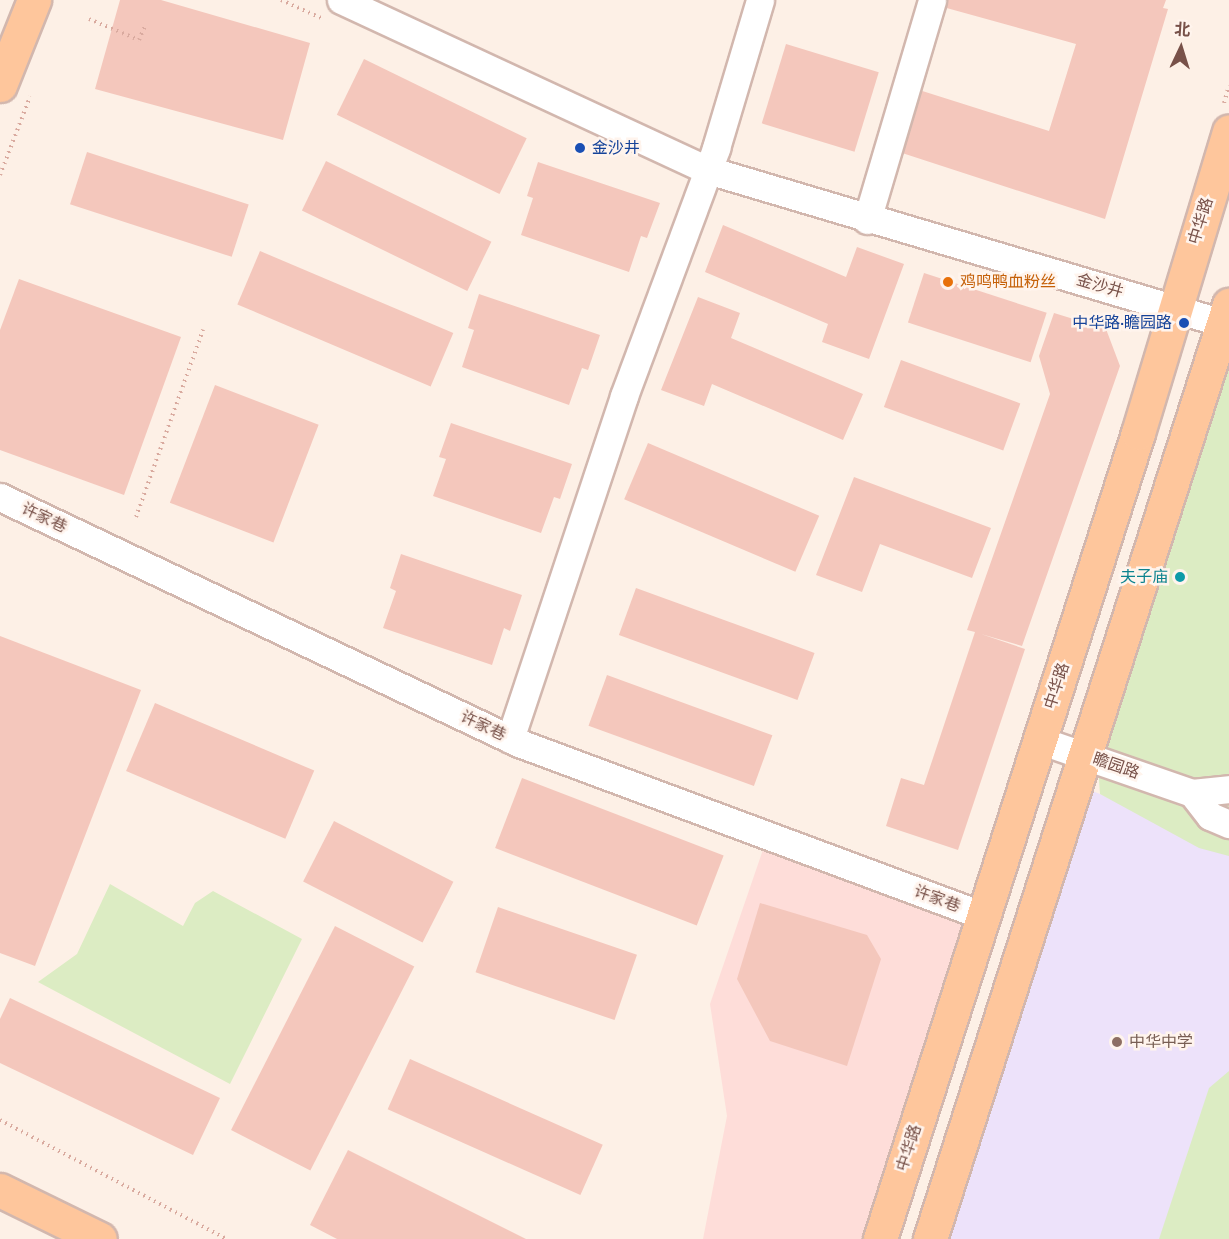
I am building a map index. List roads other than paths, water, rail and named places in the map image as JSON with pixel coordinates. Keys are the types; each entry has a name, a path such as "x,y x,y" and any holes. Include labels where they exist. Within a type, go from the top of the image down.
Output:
{"main road":[{"name":"中华路","path":"880,1239 1040,740 1229,130"},
{"path":"930,1239 1226,314"},
{"path":"0,1190 100,1239"}],"street":[{"path":"0,85 34,0"},
{"name":"金沙井","path":"341,0 708,170 867,220 1175,308 1226,314"},
{"path":"510,739 624,396 708,170 760,0"},
{"path":"867,220 932,0"},
{"name":"许家巷","path":"0,497 510,739 983,916"},
{"name":"瞻园路","path":"1040,740 1192,793 1229,789"},
{"path":"1192,793 1210,816 1229,824"}],"place":[{"name":"金沙井","path":"580,148"},
{"name":"鸡鸣鸭血粉丝","path":"948,282"},
{"name":"中华路·瞻园路","path":"1184,323"},
{"name":"夫子庙","path":"1180,577"},
{"name":"中华中学","path":"1117,1042"}]}
